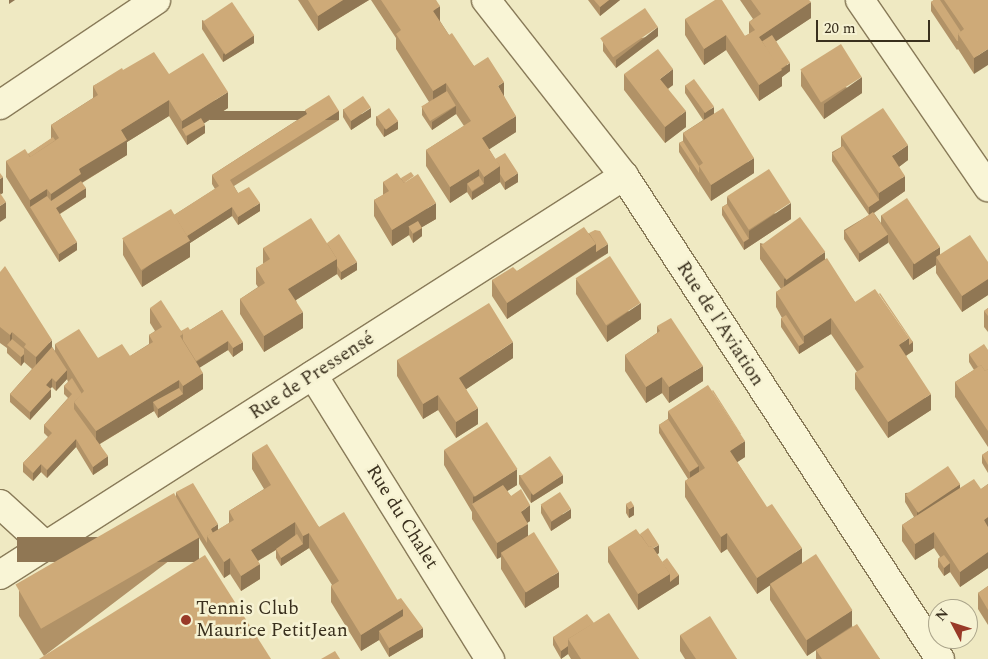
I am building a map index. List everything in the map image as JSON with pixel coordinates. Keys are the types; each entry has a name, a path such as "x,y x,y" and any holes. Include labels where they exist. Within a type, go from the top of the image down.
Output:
{"street":[{"path":"0,106 156,0"},
{"name":"Rue de l'Aviation","path":"486,0 624,176 940,659"},
{"path":"860,0 988,187"},
{"name":"Rue de Pressensé","path":"0,575 624,176"},
{"name":"Rue du Chalet","path":"313,375 490,659"},
{"path":"0,504 46,546"}],"building":[{"path":"308,0 343,0 318,16"},
{"path":"381,0 436,0 440,6 433,11 449,35 452,33 474,66 488,57 504,82 498,86 516,116 482,138 500,166 484,177 479,169 450,187 426,150 471,121 446,83 433,91 396,34 401,30"},
{"path":"594,0 609,0 600,7"},
{"path":"715,0 722,0 745,36 755,30 749,22 761,14 751,0 809,0 811,2 759,37 782,70 759,85 726,35 704,49 685,19"},
{"path":"940,0 961,32 958,34 958,41 931,2"},
{"path":"944,0 988,0 988,49 974,58 958,34 964,29"},
{"path":"232,2 254,35 225,55 203,22"},
{"path":"645,8 658,27 613,57 600,38"},
{"path":"772,35 790,63 780,69 762,42"},
{"path":"841,44 862,77 821,103 800,69"},
{"path":"658,49 673,69 660,79 686,111 665,127 624,74"},
{"path":"154,52 169,74 203,53 228,92 182,121 169,100 121,130 127,140 79,169 81,174 51,194 47,189 30,200 6,161 25,149 30,157 59,138 51,125 98,95 93,86 122,68 123,70"},
{"path":"694,79 714,107 705,113 685,85"},
{"path":"447,91 456,106 430,121 421,106"},
{"path":"329,95 339,111 230,180 238,193 249,187 260,203 238,217 232,207 187,236 174,215 219,186 212,175 307,114 305,110"},
{"path":"363,96 371,108 351,121 343,109"},
{"path":"389,108 398,121 386,130 377,117"},
{"path":"723,108 754,158 711,185 699,166 703,163 683,133"},
{"path":"883,108 908,145 892,156 905,176 879,193 841,136"},
{"path":"201,118 205,125 186,136 182,129"},
{"path":"53,137 55,140 30,157 28,154"},
{"path":"683,141 699,166 699,173 679,143"},
{"path":"843,146 879,200 869,207 832,153"},
{"path":"505,153 518,173 505,182 500,174 500,166 495,159"},
{"path":"769,169 791,203 749,230 727,196"},
{"path":"411,172 414,176 404,183 401,178"},
{"path":"397,173 404,183 418,174 436,203 392,230 374,200 389,191 383,182"},
{"path":"479,176 484,184 472,191 467,183"},
{"path":"81,181 86,188 56,208 77,242 59,254 30,207 47,196 51,201"},
{"path":"0,193 6,202 0,206"},
{"path":"907,198 940,247 914,264 881,215"},
{"path":"727,204 749,239 744,242 722,207"},
{"path":"171,209 190,241 141,270 122,238"},
{"path":"873,212 888,234 860,253 845,231"},
{"path":"800,217 825,252 786,280 761,245"},
{"path":"311,218 337,259 288,289 303,312 264,336 240,299 265,283 256,268 270,259 263,248"},
{"path":"418,221 422,228 412,233 408,227"},
{"path":"584,227 596,244 507,303 492,280 513,267 517,271"},
{"path":"595,230 600,231 608,244 596,252 596,244 589,233"},
{"path":"339,234 357,262 341,272 337,266 337,259 327,243"},
{"path":"970,235 988,262 988,279 962,296 936,257"},
{"path":"610,256 640,303 606,325 576,278"},
{"path":"827,258 855,302 875,289 909,338 899,345 931,394 888,422 855,373 864,367 831,318 804,336 776,292"},
{"path":"5,266 52,340 36,357 24,347 26,344 12,332 10,335 0,327 0,272"},
{"path":"880,293 913,342 909,345 909,338"},
{"path":"161,300 183,334 180,336 203,373 183,386 179,380 96,431 74,402 84,391 55,344 79,329 98,358 122,344 130,356 153,342 149,335 162,327 150,308"},
{"path":"489,303 513,342 459,378 478,408 456,422 438,395 423,404 397,360"},
{"path":"988,308 988,316 984,311"},
{"path":"222,310 243,342 233,348 228,341 196,361 183,340 181,331 188,327 190,330"},
{"path":"786,315 804,343 799,346 781,318"},
{"path":"671,318 703,366 669,387 662,377 646,387 625,355 660,331 657,326"},
{"path":"12,339 24,349 24,354 21,357 7,345"},
{"path":"984,344 988,350 988,369 985,371 981,365 978,367 969,354"},
{"path":"52,347 67,370 56,382 52,378 46,385 51,389 30,412 10,394"},
{"path":"981,365 985,371 988,369 988,431 955,382"},
{"path":"72,378 82,394 74,402 74,409 108,456 93,467 76,439 47,470 41,464 33,473 23,463 52,433 44,425 72,394 64,386"},
{"path":"708,385 745,441 730,451 767,507 772,504 802,548 757,578 727,533 721,537 685,481 705,468 668,411"},
{"path":"179,388 183,394 158,409 153,402"},
{"path":"713,390 741,434 712,391"},
{"path":"668,419 698,466 689,472 659,425"},
{"path":"487,422 517,469 475,497 444,450"},
{"path":"267,444 319,527 344,512 403,609 361,635 331,586 339,581 309,533 303,536 295,522 251,550 260,564 241,576 230,558 224,562 207,536 234,520 229,511 271,485 252,453"},
{"path":"988,451 988,465 982,455"},
{"path":"550,456 563,475 533,495 520,476"},
{"path":"948,466 960,484 918,513 906,495"},
{"path":"974,479 981,489 988,484 988,517 984,520 988,527 988,552 960,572 934,532 915,544 902,525"},
{"path":"193,483 218,524 211,529 213,533 207,536 207,543 176,492"},
{"path":"503,485 511,496 521,489 530,505 521,512 528,524 497,543 472,504"},
{"path":"560,492 571,509 552,521 541,505"},
{"path":"174,493 200,537 41,629 16,584"},
{"path":"631,501 634,506 629,509 626,504"},
{"path":"648,528 659,545 653,548 652,546 649,547 640,534"},
{"path":"636,529 649,547 652,546 670,574 638,594 608,547"},
{"path":"534,532 559,572 526,593 501,553"},
{"path":"297,534 303,544 281,558 276,549"},
{"path":"816,554 852,610 806,640 770,584"},
{"path":"205,555 271,659 39,659"},
{"path":"944,555 950,563 944,568 938,559"},
{"path":"667,558 679,575 670,582 670,574 662,562"},
{"path":"988,586 988,610 978,593"},
{"path":"401,598 423,628 389,648 379,631 403,616 403,609 397,600"},
{"path":"609,613 639,659 581,659 568,639"},
{"path":"587,614 594,623 568,639 568,646 561,651 553,637"},
{"path":"710,616 737,659 696,659 680,635"},
{"path":"857,624 880,659 822,659 816,650"},
{"path":"335,651 340,659 321,659"}],"place":[{"name":"Tennis Club Maurice PetitJean","path":"186,620"}]}
